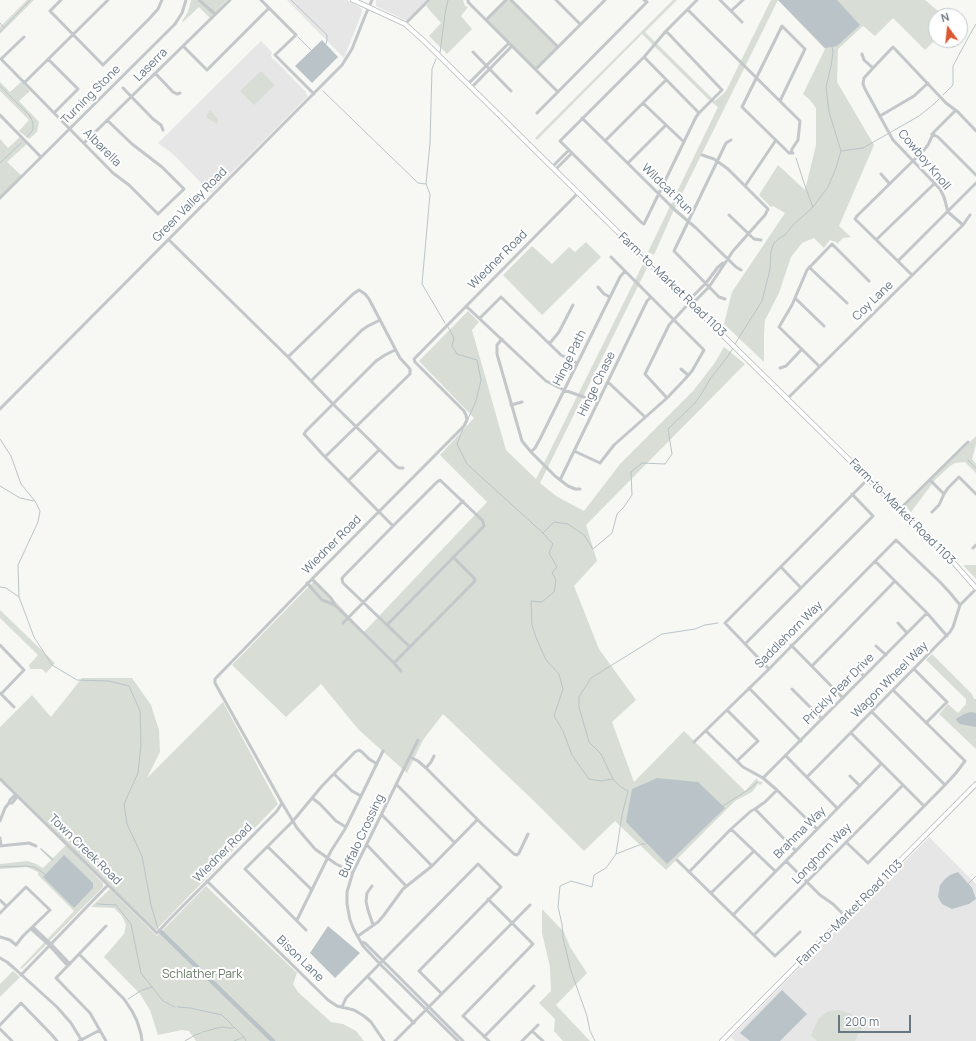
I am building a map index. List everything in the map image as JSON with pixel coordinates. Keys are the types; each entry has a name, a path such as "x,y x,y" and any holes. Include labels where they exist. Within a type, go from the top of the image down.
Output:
{"main road":[{"name":"Farm-to-Market Road 1103","path":"354,0 405,24 425,42 953,562 976,588"},
{"name":"Farm-to-Market Road 1103","path":"725,1040 976,784"}],"street":[{"path":"61,0 50,11 103,65 149,19 158,8 162,0"},
{"path":"24,82 108,0"},
{"name":"Turning Stone","path":"0,198 175,24 182,13 186,0"},
{"path":"199,0 215,14"},
{"name":"Laserra","path":"84,143 230,0"},
{"path":"261,0 296,35 275,55 314,94"},
{"name":"Green Valley Road","path":"0,409 342,65 352,49 372,0"},
{"path":"405,24 429,0"},
{"path":"486,20 506,0"},
{"path":"511,0 558,47"},
{"path":"556,0 580,24"},
{"path":"666,31 722,90 699,113 644,224 560,141 644,57 666,31 698,0"},
{"path":"720,0 742,22"},
{"path":"732,11 743,0"},
{"path":"468,1 558,92"},
{"path":"536,69 603,1"},
{"path":"537,113 646,1"},
{"path":"183,46 207,70 269,8"},
{"path":"688,10 756,78 800,121 798,140 792,149 792,153 787,151 742,107 756,78 782,26 805,49 780,101"},
{"path":"0,59 24,37"},
{"path":"470,86 486,66 509,43"},
{"path":"470,86 512,46"},
{"name":"Cowboy Knoll","path":"928,83 893,47 872,68 864,78 863,84 893,140 940,189 948,212"},
{"path":"472,52 511,91"},
{"path":"862,54 864,60 872,68"},
{"path":"644,57 699,113"},
{"name":"Albarella","path":"0,59 113,173 129,185 158,214 184,189 162,167 132,144 107,120"},
{"path":"48,59 78,89 54,113"},
{"path":"155,73 173,92 177,94 180,93"},
{"path":"605,141 666,80"},
{"path":"880,116 914,96 928,83 946,103 976,131"},
{"path":"123,88 153,119 161,125 163,130"},
{"path":"643,103 684,142"},
{"path":"912,275 855,219 926,147 935,130 955,110"},
{"path":"0,115 41,157"},
{"name":"Wildcat Run","path":"582,118 688,222 696,228 726,261 742,270"},
{"path":"628,163 666,125"},
{"path":"932,134 938,137 976,175"},
{"path":"725,299 719,297 674,252 726,143 731,140"},
{"path":"745,186 776,140"},
{"path":"553,168 569,150"},
{"path":"553,168 572,153"},
{"path":"690,302 696,300 709,287 726,261 765,215 768,209 728,169 702,155"},
{"path":"881,174 889,183"},
{"path":"877,239 934,183"},
{"path":"898,261 976,183"},
{"name":"Wiedner Road","path":"157,933 277,811 282,803 215,682 215,679 307,583 466,423 467,418 464,411 415,362 414,359 578,193"},
{"path":"948,212 963,225"},
{"path":"729,215 754,239 761,240"},
{"name":"Coy Lane","path":"787,398 963,225 970,215"},
{"path":"169,240 288,357 379,450 396,466 403,468"},
{"path":"819,366 779,327 792,305 809,267 832,244 869,281"},
{"path":"574,451 600,463 614,445 667,398 697,364 704,350 611,257"},
{"path":"667,398 645,374 669,325 718,267 726,261"},
{"path":"809,267 847,303"},
{"name":"Hinge Path","path":"531,452 535,448 610,297 625,271"},
{"path":"598,287 604,294 610,297"},
{"path":"288,357 357,291 361,291 367,296 400,358 410,369 410,374 325,457"},
{"path":"480,318 501,297 561,355 577,363"},
{"name":"Hinge Chase","path":"560,480 647,302 651,297"},
{"path":"795,298 824,326"},
{"path":"550,343 559,332 573,305"},
{"path":"466,306 546,382 598,402"},
{"path":"311,381 365,328 380,320"},
{"path":"502,339 497,345 497,354 522,441 531,452 560,480 568,486 575,489 580,489"},
{"path":"780,368 786,366 802,349"},
{"path":"393,526 304,434 376,361 395,350"},
{"path":"681,369 688,375"},
{"path":"608,382 645,417"},
{"path":"512,405 522,402"},
{"path":"899,510 968,442"},
{"path":"349,480 379,450"},
{"path":"932,512 939,505 944,494 959,477 976,494"},
{"path":"769,669 725,623 868,479"},
{"path":"387,625 484,526 482,520 440,480 342,579 343,583 410,648"},
{"path":"931,481 944,494"},
{"path":"745,644 873,516 852,494"},
{"path":"343,623 463,501"},
{"name":"Saddlehorn Way","path":"694,742 769,669 896,540 941,583 960,605"},
{"path":"973,548 976,545"},
{"path":"394,663 474,582 474,578 453,557"},
{"path":"875,561 927,613 947,636"},
{"path":"781,566 801,588"},
{"path":"312,579 331,598 335,605 401,671"},
{"path":"812,666 895,581"},
{"path":"307,583 322,600 335,605"},
{"name":"Wagon Wheel Way","path":"807,777 947,636 953,627 960,605 976,588"},
{"name":"Prickly Pear Drive","path":"763,778 927,613"},
{"path":"898,623 907,633"},
{"path":"0,645 24,670 0,694 14,707"},
{"path":"791,645 843,698"},
{"path":"876,646 886,655"},
{"path":"855,667 864,676"},
{"path":"914,669 947,702 926,723"},
{"path":"749,688 801,740"},
{"path":"792,689 822,719"},
{"path":"846,842 868,863 945,785 965,761 893,690"},
{"path":"727,710 758,741 737,761"},
{"path":"872,712 945,785"},
{"path":"706,731 743,767 763,778 777,790 817,829"},
{"path":"850,732 924,806"},
{"name":"Buffalo Crossing","path":"418,740 353,872 347,892 347,904 350,920 363,946 463,1041"},
{"path":"306,930 245,869 293,821 322,786 355,752 359,750 369,760 377,764"},
{"path":"297,920 346,827 383,751"},
{"path":"426,768 434,756"},
{"path":"786,756 837,808"},
{"path":"410,757 426,768 477,820 514,854 517,855 519,853 528,834"},
{"name":"Brahma Way","path":"733,915 881,764"},
{"path":"334,774 352,791 361,796"},
{"path":"850,776 860,786"},
{"name":"Town Creek Road","path":"0,779 157,933"},
{"path":"397,785 454,842"},
{"name":"Longhorn Way","path":"754,935 903,785"},
{"path":"690,872 731,829 751,811 765,802 777,790"},
{"path":"0,821 10,800 16,796"},
{"path":"312,798 320,804 336,821 346,827"},
{"path":"282,803 305,838 315,849 328,859 353,872"},
{"path":"755,809 796,851"},
{"path":"382,815 432,866"},
{"path":"358,936 384,915 406,886 432,866 477,820"},
{"path":"731,829 775,871"},
{"path":"0,838 0,846 30,844 36,846"},
{"path":"367,845 406,886"},
{"path":"268,846 312,890"},
{"path":"712,893 754,851"},
{"path":"677,860 776,956 800,932"},
{"path":"786,861 820,895 833,904 846,917"},
{"path":"342,1007 346,998 478,864 501,887 419,971 442,994"},
{"name":"Bison Lane","path":"207,881 328,1000 337,1006 354,1010 364,1016 371,1022 384,1041"},
{"path":"21,974 108,885"},
{"path":"372,886 367,893 366,901 373,925"},
{"path":"0,913 26,887 50,910 16,945 10,940 0,937"},
{"path":"488,899 533,944 463,1016 489,1041"},
{"path":"0,900 6,906"},
{"path":"395,1041 530,905"},
{"path":"106,926 56,978 90,1014 106,1041"},
{"path":"32,928 50,944 69,965"},
{"path":"79,954 124,999 137,1021 142,1041"},
{"path":"0,958 21,974 57,1007 71,1023 81,1041 100,1030"},
{"path":"368,977 414,1023"},
{"path":"484,1037 534,986"},
{"path":"0,1025 21,1003 57,1041"},
{"name":"Buffalo Crossing","path":"427,1008 458,1041"},
{"path":"522,1041 538,1025"},
{"path":"0,1029 12,1041"},
{"path":"532,1031 543,1041"}],"shaded area":[{"path":"287,0 347,0 361,8 361,15 344,58"},
{"path":"376,0 428,0 407,20 405,20 376,6"},
{"path":"778,0 837,0 860,25 837,46 825,48"},
{"path":"322,40 338,57 312,83 295,66"},
{"path":"261,41 272,52 272,58 306,92 308,96 211,193 174,155 158,143"},
{"path":"971,712 976,713 976,727 960,724 956,720 964,714"},
{"path":"657,778 698,782 725,808 667,864 626,822 632,789"},
{"path":"929,837 976,884 976,1041 735,1041 731,1037"},
{"path":"64,855 93,883 93,888 74,908 43,877"},
{"path":"958,872 972,888 976,899 969,904 952,909 942,904 938,897 940,885 950,875"},
{"path":"328,926 360,953 335,978 310,953"},
{"path":"782,990 807,1014 780,1041 750,1041 740,1033"}],"green space":[{"path":"27,0 34,0 0,34 0,27"},
{"path":"191,0 227,0 210,18 199,7 183,22 182,21 188,12"},
{"path":"431,0 463,0 465,6 468,7 461,16 472,29 447,54 429,36 441,23 426,6"},
{"path":"506,0 511,0 558,47 536,69 486,20"},
{"path":"673,0 677,0 645,32 715,101 726,91 771,0 778,0 673,212 654,255 648,252 718,107 642,34 537,140 535,138"},
{"path":"778,0 925,0 934,8 928,8 928,47 925,50 893,18 875,36 863,26 838,49 837,82 874,145 839,226 851,237 843,238 837,244 836,242 830,240 824,248 814,238 802,243 791,257 779,293 765,320 764,362 724,324 732,292 785,213 773,206 771,207 759,195 778,165 805,190 816,145 816,108 803,94 825,49"},
{"path":"261,71 275,85 254,105 240,91"},
{"path":"0,82 10,92 21,82 30,91 19,101 39,122 37,132 29,139 19,131 29,120 0,91"},
{"path":"210,110 218,119 217,124 206,117"},
{"path":"21,136 28,143 7,162 22,176 0,198 0,139 8,148"},
{"path":"586,242 601,257 542,315 503,275 532,246 552,264 569,247 575,252"},
{"path":"643,264 647,268 540,483 556,496 584,511 620,464 693,391 714,364 724,347 745,364 586,525 597,561 574,586 599,649 636,700 612,722 634,782 684,731 745,791 757,778 758,781 763,782 760,785 758,784 752,792 735,801 666,870 615,821 584,851 443,714 423,740 407,773 359,730 321,684 286,717 232,665 315,580 364,632 487,502 440,455 474,418 419,361 468,311 479,322 472,330 506,450 536,479"},
{"path":"976,436 976,444 972,459 976,464 976,473 965,462 955,463 950,466 935,480 911,512 905,506"},
{"path":"963,565 976,565 976,579"},
{"path":"0,610 55,663 46,673 42,669 30,669 29,665 38,655 0,618"},
{"path":"932,654 972,694 974,699 976,699 976,749 939,714 948,704 958,713 966,704 966,699 926,660"},
{"path":"82,678 132,678 151,705 159,730 160,752 147,778 223,702 278,804 156,930 0,779 0,727 32,695 51,717"},
{"path":"66,845 103,883 103,887 22,969 20,968 74,911 38,875 38,872 27,867 0,869 0,864 28,861 43,868 51,860 40,849 41,848 53,858"},
{"name":"Schlather Park","path":"206,886 297,973 293,984 298,992 331,1022 343,1024 356,1031 364,1041 196,1041 189,1031 182,1030 158,1035 150,1010 140,994 104,957 124,934 126,925 122,916 114,908 91,907 110,889 157,936"},
{"path":"542,909 564,932 570,947 587,973 556,1005 590,1041 563,1041 554,1031 555,1019 539,1003 551,991 550,967 542,933"},
{"path":"13,971 20,977 0,997 0,984"},
{"path":"838,1010 850,1013 862,1028 855,1041 817,1041 811,1035 819,1018 829,1011"}],"waterway":[{"path":"0,32 30,0"},
{"path":"291,0 327,35 326,44"},
{"path":"440,53 448,0"},
{"path":"0,23 3,27"},
{"path":"943,95 953,85 953,66 976,24"},
{"path":"298,37 312,51"},
{"path":"735,344 762,301 770,269 771,251 774,243 785,235 793,225 813,207 828,187 836,168 841,151 829,112 826,87 833,53 832,46"},
{"path":"436,59 432,69 430,143 426,184 430,194 422,284 445,323"},
{"path":"0,86 30,116 33,123 33,130 27,137"},
{"path":"323,91 418,183 426,184"},
{"path":"841,151 863,148 919,116 939,99"},
{"path":"0,163 21,143"},
{"path":"796,158 813,207"},
{"path":"448,327 454,338 452,346 457,354 477,360 481,380 476,401 468,419"},
{"path":"543,533 554,522 568,524 584,535 593,549 612,533 617,514 632,495 631,472 642,463 665,464 672,454 668,429 695,403 710,379 733,348"},
{"path":"463,429 457,444 467,464 543,533 553,544 549,553 557,567 552,573 556,580 554,592 542,602 531,601 532,625 537,640 546,660 559,674 563,689 554,716 563,731 572,755 589,779 601,781 613,779 621,787 628,791 622,815 616,854 606,868 594,875 592,887 571,881 560,886 558,907 562,924 563,938 571,971 587,1016 590,1031 595,1041"},
{"path":"0,439 11,456 21,484 35,501 40,511 38,522 18,565 19,597 34,637 52,665 77,680 109,681 129,686 140,711 141,744 138,773 124,804 127,824 142,856 151,905 158,929"},
{"path":"968,460 976,468"},
{"path":"0,486 20,498 34,501"},
{"path":"0,587 6,588 19,597"},
{"path":"613,779 601,754 589,742 579,707 579,697 591,678 662,634 695,629 705,625 718,623"},
{"path":"723,806 751,788 757,782"},
{"path":"616,854 642,844 646,844"},
{"path":"41,849 53,860"},
{"path":"0,867 34,867 45,874"},
{"path":"968,884 976,876"},
{"path":"97,904 116,905 131,924 141,973 163,1001 175,1007"},
{"path":"161,932 273,1041"},
{"path":"128,999 142,990 152,987"},
{"path":"178,1007 222,1015 244,1037 246,1041"},
{"path":"203,1032 223,1027 234,1028"},
{"path":"185,1041 201,1033"},
{"path":"234,1041 244,1037"}]}
